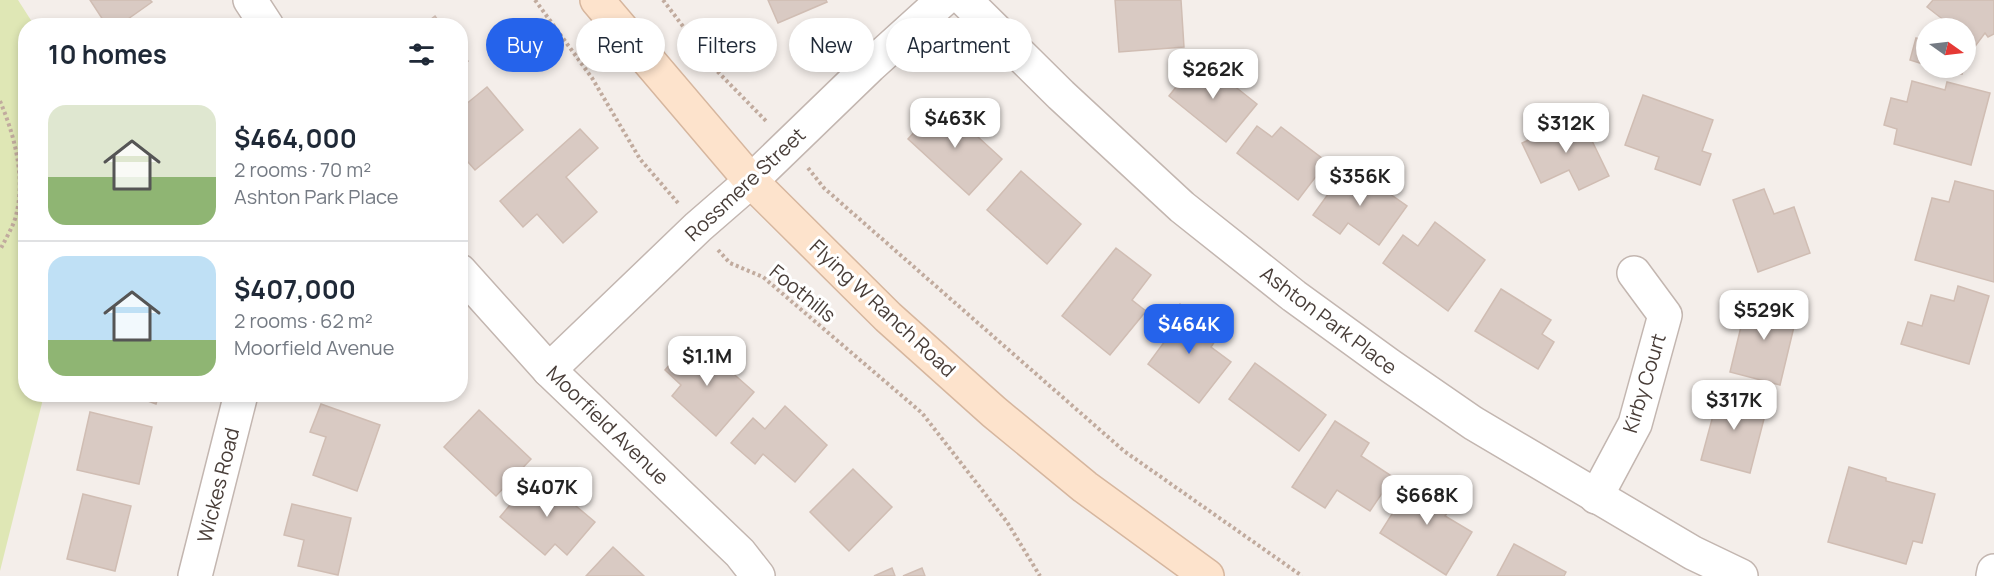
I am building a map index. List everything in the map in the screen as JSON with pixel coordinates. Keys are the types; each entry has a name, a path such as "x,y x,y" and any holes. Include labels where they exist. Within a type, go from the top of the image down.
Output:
{"street":[{"path":"250,0 262,18"},
{"name":"Flying W Ranch Road","path":"597,0 751,181 888,316 994,412 1085,488 1207,576"},
{"name":"Rossmere Street","path":"549,370 698,226 751,181 870,66 943,0"},
{"name":"Ashton Park Place","path":"965,0 1061,95 1182,207 1294,296 1389,366 1473,423 1693,553 1741,576"},
{"name":"Kirby Court","path":"1596,497 1635,424 1665,315 1634,273"},
{"name":"Moorfield Avenue","path":"468,280 549,370 740,553 758,576"},
{"name":"Wickes Road","path":"195,576 239,402"},
{"path":"1993,576 1994,571"}],"path":[{"name":"Foothills","path":"534,0 592,78 640,159 730,263 763,277 922,413 1007,522 1040,576"},
{"path":"663,0 717,71 755,108 824,188 1124,451 1302,576"},
{"path":"0,101 8,121 18,163"},
{"path":"0,250 17,213 18,206"}],"green space":[{"path":"0,0 18,0 30,18 18,18 18,402 42,402 0,571"}],"building":[{"path":"90,0 150,0 152,2 129,18 102,18"},
{"path":"768,0 826,0 827,2 778,23"},
{"path":"1115,0 1181,0 1184,47 1119,52"},
{"path":"1933,0 1994,0 1994,34 1988,37 1985,33 1976,45 1976,18 1941,18 1927,7"},
{"path":"1916,38 1916,62 1910,60"},
{"path":"1199,58 1257,104 1226,142 1169,96"},
{"path":"1912,81 1945,90 1947,82 1990,93 1971,165 1894,144 1897,129 1884,125 1891,98 1907,102"},
{"path":"487,87 523,130 475,170 468,162 468,102"},
{"path":"1643,95 1713,120 1702,151 1711,154 1700,185 1655,169 1659,157 1625,145"},
{"path":"941,103 1002,159 969,195 908,139"},
{"path":"1580,116 1609,176 1579,190 1569,170 1541,183 1522,143"},
{"path":"1257,126 1272,137 1281,127 1327,162 1298,200 1237,153"},
{"path":"580,129 598,148 566,177 597,212 563,243 537,214 523,227 500,201"},
{"path":"1349,165 1407,206 1379,245 1348,223 1340,234 1313,215"},
{"path":"1021,171 1081,224 1047,264 987,210"},
{"path":"1955,181 1994,191 1994,282 1915,260 1932,198 1949,202"},
{"path":"1764,189 1774,214 1794,207 1810,253 1758,272 1733,200"},
{"path":"1435,222 1485,260 1448,311 1383,263 1403,235 1418,246"},
{"path":"1116,248 1151,275 1132,300 1146,311 1110,355 1062,316"},
{"path":"1958,286 1989,296 1969,364 1901,344 1908,322 1922,326 1931,295 1954,301"},
{"path":"1501,289 1551,320 1542,334 1554,342 1538,369 1475,331"},
{"path":"1748,298 1798,310 1780,385 1730,372"},
{"path":"1180,304 1219,335 1211,347 1231,362 1199,403 1148,364 1168,337 1160,331"},
{"path":"693,338 754,392 716,436 672,396 681,385 665,370"},
{"path":"1255,363 1326,415 1299,451 1229,399"},
{"path":"1721,386 1757,396 1753,412 1765,415 1750,473 1701,460"},
{"path":"321,404 380,425 357,491 313,475 326,437 310,432"},
{"path":"785,406 827,445 795,482 763,454 755,464 731,443 753,418 765,429"},
{"path":"479,410 531,459 496,496 444,447"},
{"path":"90,412 152,427 139,484 77,470"},
{"path":"1335,421 1369,443 1361,456 1393,477 1370,511 1337,490 1325,508 1292,487"},
{"path":"1849,467 1886,478 1886,481 1935,494 1922,543 1913,541 1906,564 1828,542"},
{"path":"853,469 892,507 849,551 810,512"},
{"path":"535,475 595,522 567,555 555,544 545,555 500,517"},
{"path":"1416,476 1456,500 1445,516 1472,532 1446,575 1380,533"},
{"path":"83,494 131,506 115,571 67,559"},
{"path":"292,504 351,518 338,575 298,566 304,540 284,535"},
{"path":"1514,544 1566,572 1564,576 1497,576"},
{"path":"613,547 644,576 586,576"},
{"path":"892,568 895,576 874,576"},
{"path":"922,568 925,576 903,576"}]}
